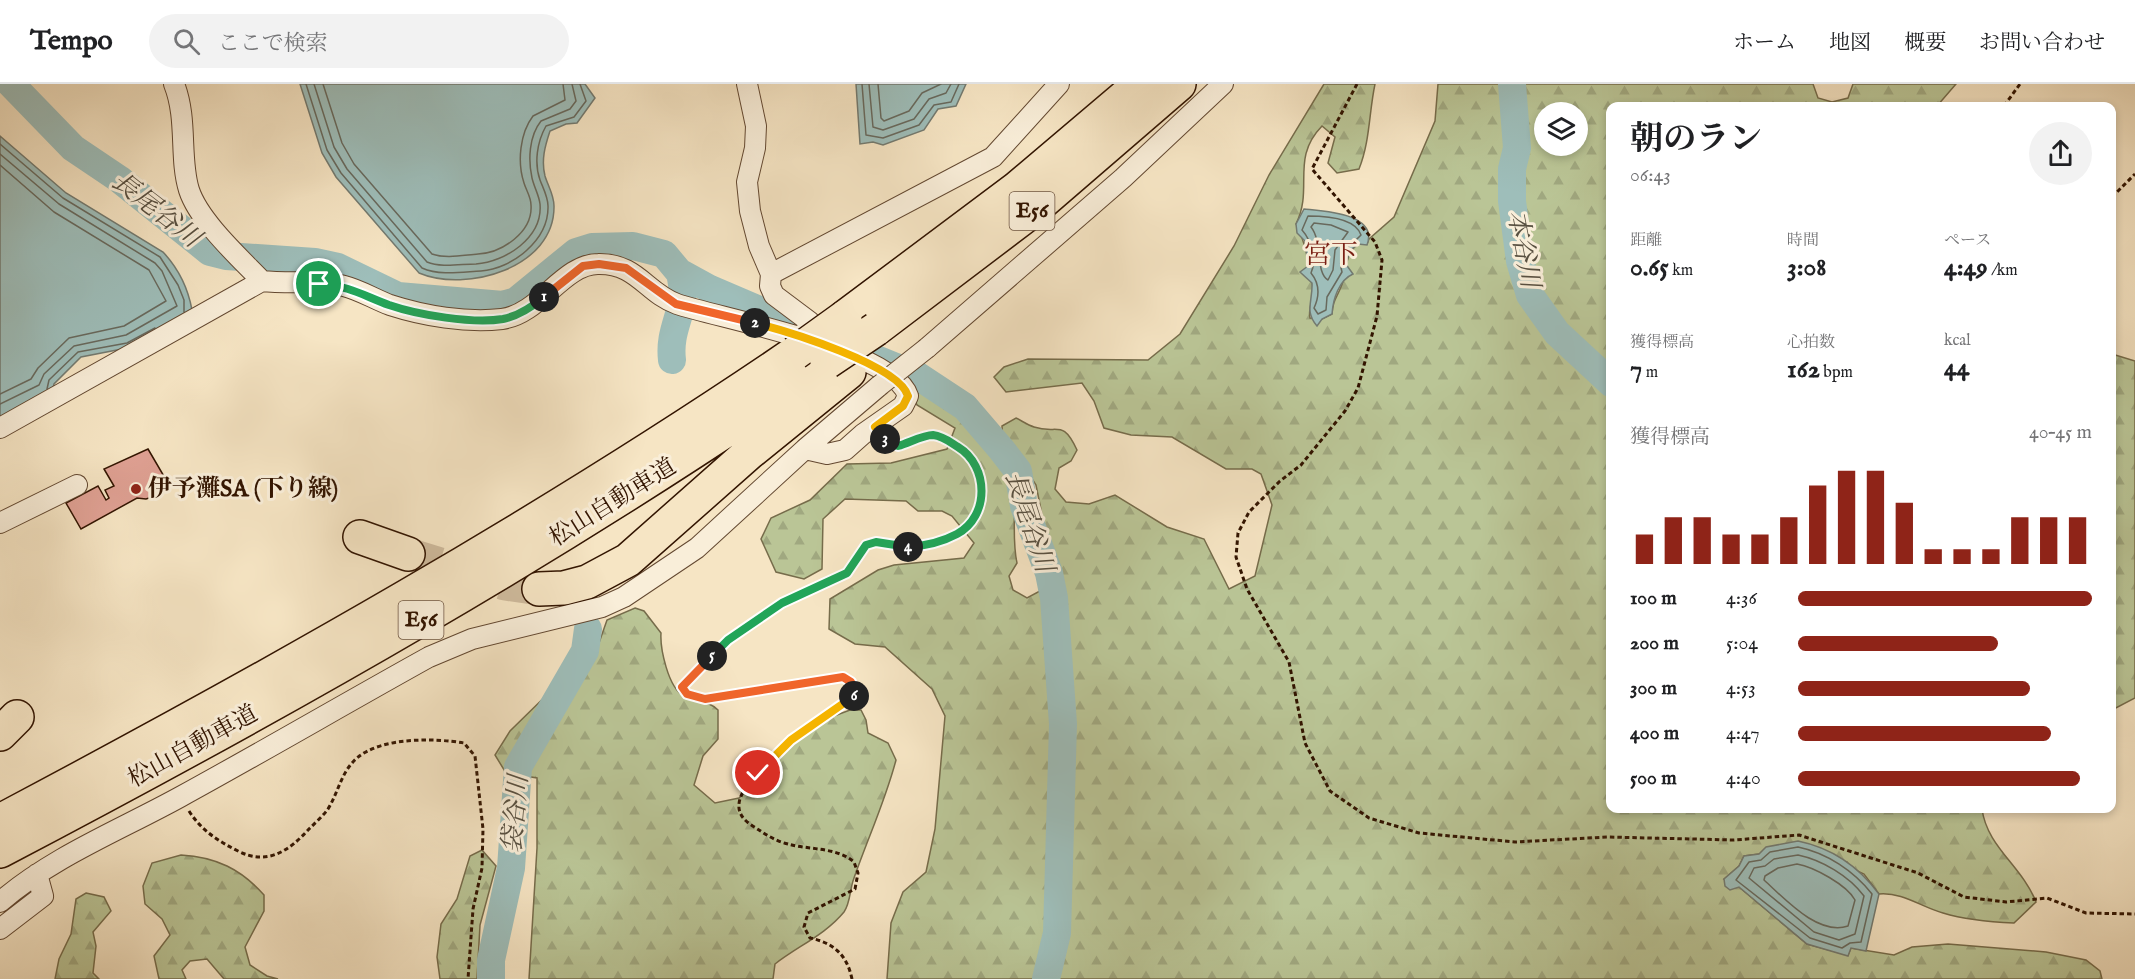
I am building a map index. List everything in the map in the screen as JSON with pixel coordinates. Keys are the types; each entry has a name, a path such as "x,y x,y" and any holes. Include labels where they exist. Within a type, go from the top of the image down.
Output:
{"highway":[{"name":"松山自動車道","path":"0,821 519,532 722,403 802,337 845,317 1016,189 1140,84"},
{"path":"539,589 564,588 587,582 628,560 748,453 838,367 1031,224 1180,84"},
{"name":"松山自動車道","path":"0,851 371,649 547,546 740,423 838,367"},
{"path":"360,537 408,554"},
{"path":"0,801 58,775 294,652 357,624"}],"street":[{"path":"174,84 181,111 189,190 196,203 262,281"},
{"path":"747,84 756,126 755,148 747,182 750,211 759,246 771,274 770,286 802,337"},
{"path":"771,274 993,157 1059,84"},
{"path":"0,902 37,874 180,797 429,657 472,639 602,607 624,597 697,548 805,448 927,348 1123,178 1223,84"},
{"path":"0,428 262,281 343,285 388,304 423,315 503,319 536,304 583,266 599,264 626,268 685,306 802,337 883,370 905,388 908,396 903,406 845,450 835,454 805,448"},
{"path":"0,523 77,485"},
{"path":"0,929 42,896 37,874"}],"path":[{"path":"1357,84 1312,170 1375,242 1382,260 1377,316 1358,388 1345,411 1301,465 1280,481 1249,512 1238,533 1236,557 1247,588 1289,662 1305,743 1330,791 1369,818 1419,833 1515,843 1607,837 1734,840 1799,835 1918,873 1964,897 2006,902 2047,898 2086,913 2135,914"},
{"path":"2007,102 2020,84"},
{"path":"2116,193 2135,174"},
{"path":"852,979 850,969 839,950 810,938 804,927 808,913 855,890 858,873 854,862 839,853 787,844 771,838 747,822 740,814 738,804 742,794 758,773 791,740 852,699 856,692 851,682 843,677 830,678 705,699 687,694 682,687 728,640 782,603 847,573 866,545 876,542 900,547 925,546 956,535 969,524 978,509 982,493 975,463 962,449 941,436 930,435 898,446 886,440 875,427"},
{"path":"180,797 198,826 226,845 245,855 265,858 281,855 297,842 328,809 343,773 358,756 404,741 464,743 475,756 483,828 482,868 473,909 468,979"}],"green space":[{"path":"1324,84 1375,84 1367,138 1359,169 1337,173 1328,163 1335,137 1322,126 1312,138 1304,162 1303,198 1296,224 1312,277 1313,294 1310,318 1322,319 1332,314 1353,249 1358,244 1367,244 1369,239 1394,217 1435,121 1438,84 1813,84 1818,98 1832,102 1606,102 1606,813 1983,813 1985,822 1998,846 2030,889 2036,902 2014,923 1960,917 1896,895 1879,894 1864,874 1851,868 1847,862 1759,854 1744,856 1739,866 1724,879 1739,887 1807,944 1848,955 1851,948 1894,955 1912,947 1948,944 2046,952 2086,960 2100,971 2102,979 887,979 891,923 903,892 926,872 935,829 945,716 932,689 885,647 855,644 829,629 830,599 878,570 894,565 964,558 974,543 952,516 942,511 918,511 906,501 845,499 823,519 822,569 804,579 776,572 761,539 771,518 810,500 847,464 891,463 947,449 955,428 917,405 914,398 924,387 940,394 958,408 988,439 1008,466 1012,478 1017,563 1009,576 1013,590 1027,598 1040,591 1040,571 1048,544 1036,485 1022,463 1003,442 1002,426 1016,418 1034,427 1063,431 1072,440 1077,450 1071,461 1059,468 1055,489 1066,502 1089,504 1115,495 1167,527 1204,539 1229,589 1255,576 1272,505 1261,474 1252,469 1226,469 1172,437 1131,435 1104,428 1094,401 1082,383 1006,392 994,377 1004,367 1028,359 1148,360 1180,334 1234,246 1269,175"},
{"path":"1853,84 1956,84 1940,102 1832,102 1848,98"},
{"path":"2116,355 2135,361 2135,698 2116,708"},
{"path":"635,608 644,611 661,633 666,667 678,692 718,710 718,739 703,756 694,785 715,803 739,798 791,744 834,716 850,710 861,710 866,720 868,733 888,743 896,760 887,791 853,881 846,909 820,934 775,964 773,979 529,979 537,848 537,778 506,773 495,755 510,731 562,680 593,660 607,620"},
{"path":"482,850 496,866 480,925 477,979 440,979 437,957 441,924 457,899 470,856"},
{"path":"181,855 206,858 227,866 246,878 264,895 264,911 245,947 250,965 267,976 278,979 224,979 207,959 190,961 182,970 186,979 159,979 154,956 170,935 162,919 145,904 143,886 152,863"},
{"path":"86,893 104,897 111,911 93,932 96,946 93,973 99,979 55,979 59,959 71,934 76,899"}],"water":[{"path":"300,84 585,84 595,98 577,123 566,124 550,131 543,164 554,206 550,228 540,245 524,260 504,270 483,277 460,280 419,273 336,177 322,153"},
{"path":"856,84 966,84 956,106 938,109 924,130 883,145 873,142 860,144"},
{"path":"0,136 66,193 163,252 182,279 192,310 122,349 81,357 54,384 52,393 0,419"},
{"path":"1304,209 1347,216 1365,226 1368,234 1367,245 1358,244 1352,249 1345,263 1353,274 1344,281 1338,291 1332,314 1322,319 1317,326 1310,311 1312,283 1300,272 1308,266 1305,241 1297,233 1296,224"},
{"path":"1798,841 1822,848 1844,860 1863,875 1879,894 1866,951 1851,948 1848,956 1807,944 1739,887 1730,890 1725,886 1724,879 1739,866 1744,856 1759,854 1766,847"}],"building":[{"name":"伊予灘SA (下り線)","path":"148,449 165,478 165,487 158,495 146,499 137,498 81,529 66,503 98,486 106,500 109,498 105,490 114,486 104,469"}],"waterway":[{"name":"長尾谷川","path":"11,84 73,148 119,179 210,252 226,256 315,262 338,267 398,296 503,305 516,301 576,252 592,247 633,246 664,254 679,272 710,289 833,341"},
{"name":"本谷川","path":"1512,84 1517,148 1512,169 1512,201 1520,261 1530,295 1557,333 1606,378"},
{"name":"袋谷川","path":"672,360 673,337 682,300 681,278"},
{"name":"長尾谷川","path":"876,359 918,376 965,407 1001,449 1018,471 1024,506 1049,573 1054,598 1063,724 1057,933 1046,979"},
{"name":"袋谷川","path":"491,979 491,960 511,868 518,767 585,651 588,629"}],"tunnel":[{"path":"408,554 505,584 539,589"}],"place":[{"name":"伊予灘SA (下り線)","path":"136,489"}],"district":[{"name":"宮下","path":"1331,256"}],"route":[{"path":"319,284 343,285 388,304 423,315 503,319 536,304 583,266 599,264 626,268 676,304 788,331 883,370 905,388 908,396 903,406 875,427 886,440 898,446 930,435 941,436 962,449 975,463 981,476 982,493 978,509 969,524 956,535 925,546 900,547 876,542 866,545 847,573 782,603 728,640 690,676 682,687 687,694 705,699 830,678 843,677 851,682 856,692 852,699 791,740 758,773"}]}
